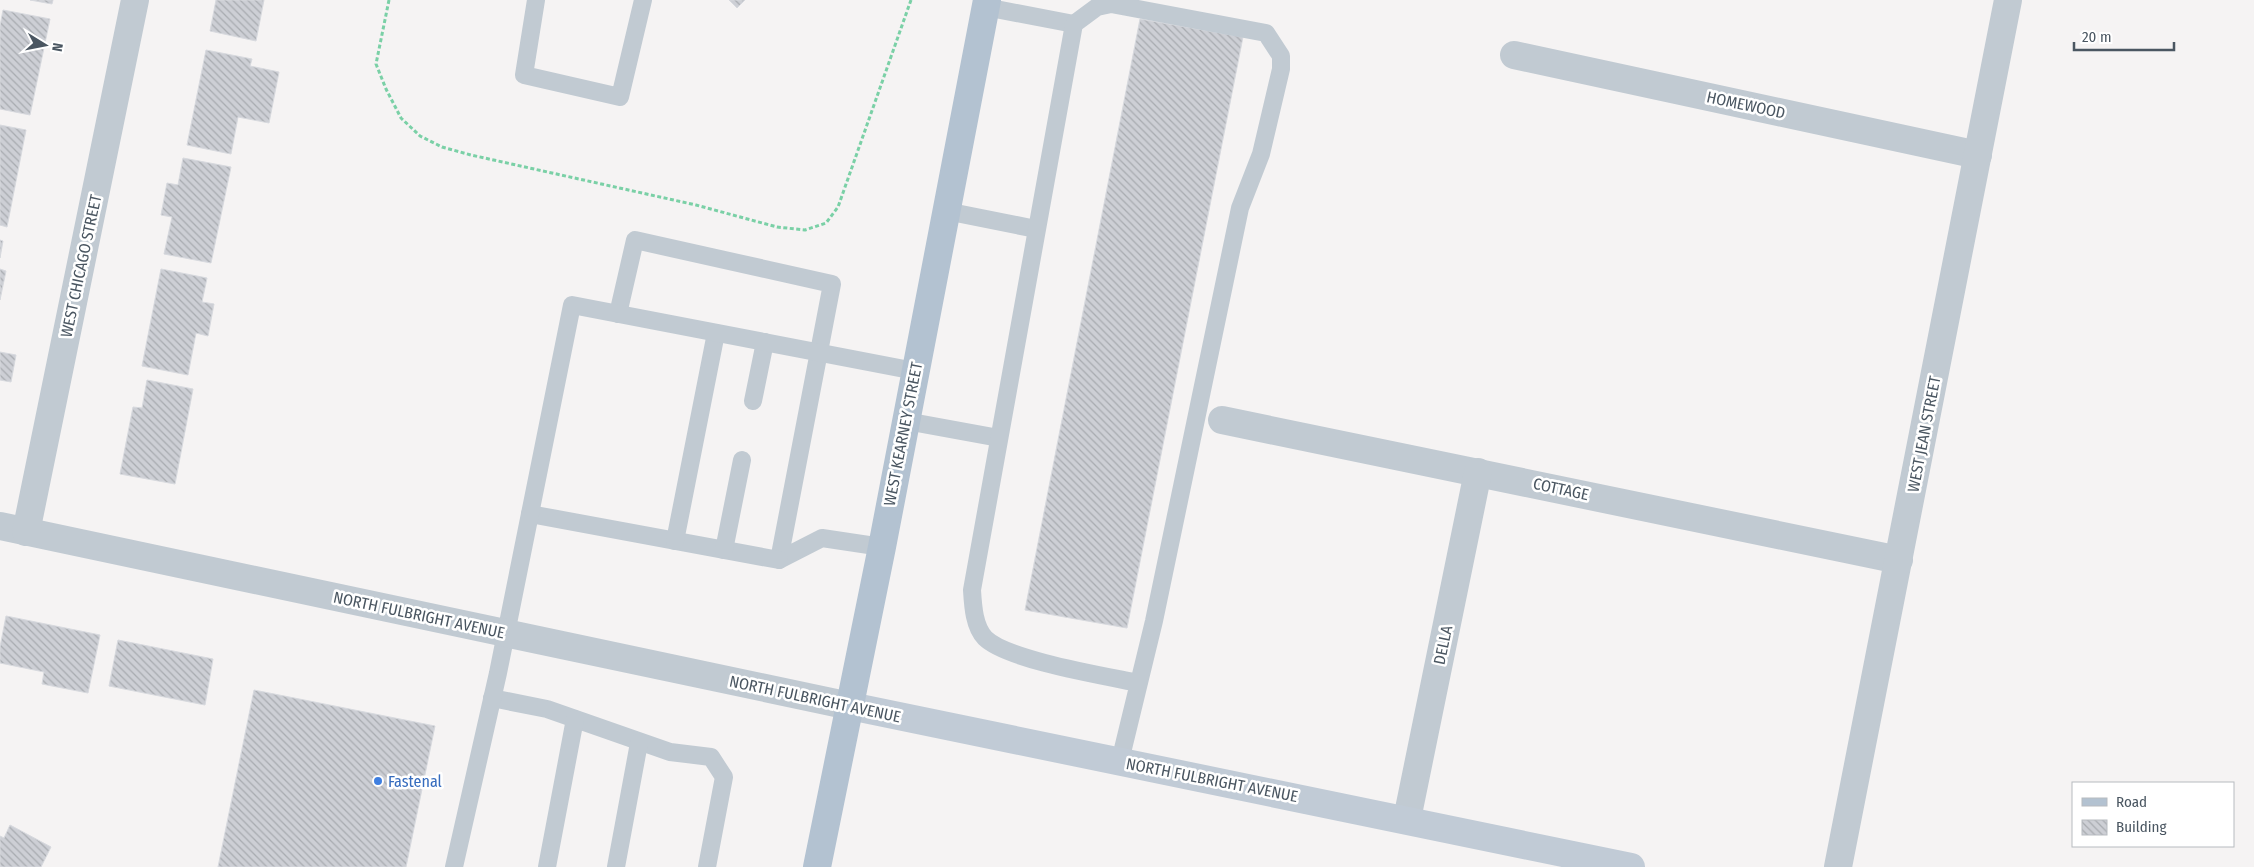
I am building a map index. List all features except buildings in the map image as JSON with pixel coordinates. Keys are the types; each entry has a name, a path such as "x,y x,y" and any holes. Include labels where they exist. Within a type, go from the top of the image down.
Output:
{"main road":[{"name":"WEST KEARNEY STREET","path":"818,867 882,547 986,4"}],"street":[{"name":"WEST CHICAGO STREET","path":"26,532 135,0"},
{"name":"WEST JEAN STREET","path":"1838,867 2008,0"},
{"name":"HOMEWOOD","path":"1514,55 1978,155"},
{"name":"COTTAGE","path":"1222,420 1899,560"},
{"name":"DELLA","path":"1407,819 1478,472"},
{"name":"NORTH FULBRIGHT AVENUE","path":"0,526 850,706 1407,819 1631,867"}],"lane":[{"path":"536,0 524,75 620,97 643,0"},
{"path":"986,4 1074,24"},
{"path":"1120,761 1139,683 1240,208 1261,154 1281,69 1281,56 1266,33 1111,4 1097,7 1074,24 972,590 976,619 984,636 997,648 1053,665 1139,683"},
{"path":"946,212 1036,229"},
{"path":"618,314 635,240 832,284 778,560"},
{"path":"454,867 506,633 572,305 915,371"},
{"path":"675,541 716,333"},
{"path":"753,401 765,342"},
{"path":"906,421 999,438"},
{"path":"724,550 742,460"},
{"path":"530,514 778,560 822,538 882,547"},
{"path":"492,698 547,709 639,743 670,752 711,757 724,777 707,867"},
{"path":"547,867 575,719"},
{"path":"616,867 639,743"}],"path":[{"path":"389,0 376,64 401,118 420,136 442,147 471,156 696,205 777,227 805,230 826,224 838,207 910,0"}],"place":[{"name":"Fastenal","path":"378,781"}]}
